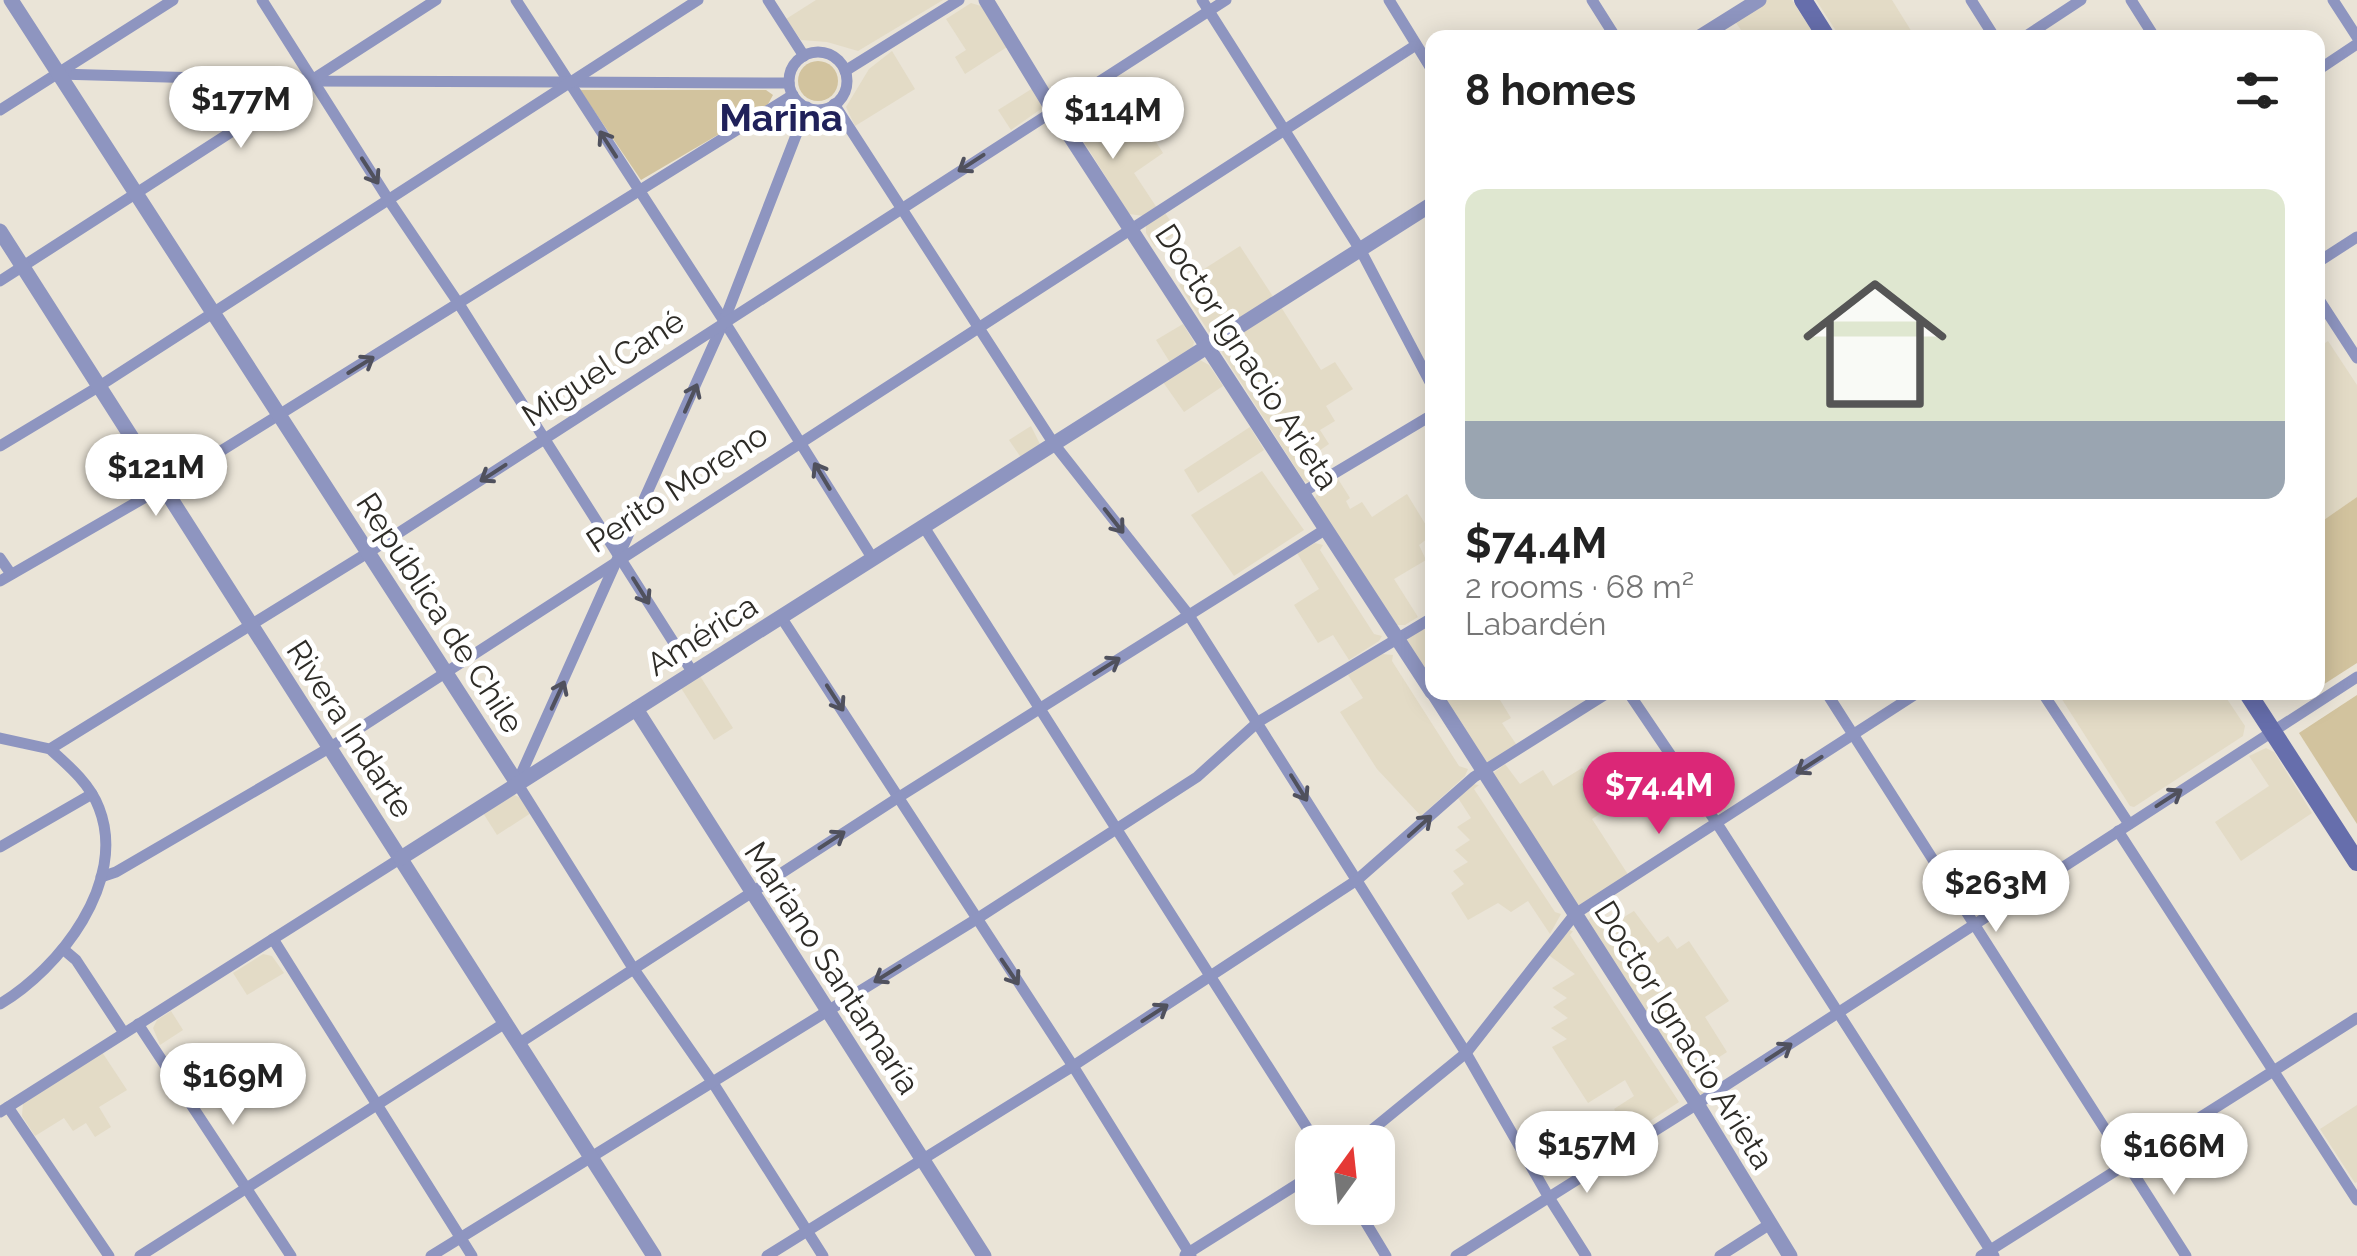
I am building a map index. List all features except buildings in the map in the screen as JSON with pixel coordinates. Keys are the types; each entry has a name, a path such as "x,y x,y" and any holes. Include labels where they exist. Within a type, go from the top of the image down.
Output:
{"main road":[{"path":"1803,0 1823,30"},
{"path":"2253,700 2357,862"}],"street":[{"name":"República de Chile","path":"11,0 823,1256"},
{"path":"0,110 173,0"},
{"path":"262,0 693,673"},
{"path":"0,281 436,0"},
{"path":"516,0 873,559"},
{"path":"0,446 213,314 698,0"},
{"path":"768,0 804,56"},
{"path":"845,71 959,0"},
{"name":"Doctor Ignacio Arieta","path":"986,0 1053,110 1425,680"},
{"name":"Miguel Cané","path":"50,749 251,627 544,440 1053,110 1205,6 1226,0"},
{"path":"1389,0 1425,59"},
{"path":"1592,0 1611,30"},
{"path":"1711,30 1759,0"},
{"path":"1971,0 1989,30"},
{"path":"2035,30 2081,0"},
{"path":"2131,0 2149,30"},
{"path":"2325,65 2357,41 2333,0"},
{"path":"1205,6 1361,251 1425,373"},
{"name":"Perito Moreno","path":"101,877 116,872 329,748 1416,45"},
{"path":"58,74 791,90 808,107 822,109 834,104 845,91 845,71 833,56 824,52 804,56 793,66 791,90"},
{"path":"0,558 6,578 163,487 639,192 791,90"},
{"path":"834,104 1054,444 1188,614 1466,1053 1586,1256"},
{"path":"517,784 724,321 808,107"},
{"name":"América","path":"4,1109 1425,209"},
{"name":"Rivera Indarte","path":"0,231 654,1256"},
{"path":"2325,258 2357,237"},
{"path":"2325,309 2357,358"},
{"path":"1302,492 1425,419"},
{"path":"924,527 1305,1125"},
{"path":"518,1044 750,892 1326,529"},
{"path":"781,617 900,797 975,920 1074,1066 1188,1255 1295,1186"},
{"path":"431,1256 975,920 1204,772 1258,722 1425,622"},
{"path":"2325,697 2357,677"},
{"name":"Doctor Ignacio Arieta","path":"1438,700 1790,1256"},
{"path":"767,1256 1074,1066 1356,880 1483,771 1596,700"},
{"path":"1633,700 1718,825 1989,1254 2357,1018"},
{"path":"1831,700 2186,1256"},
{"path":"1377,1125 1466,1053 1575,914 1908,700"},
{"path":"2047,700 2274,1072 2357,1200"},
{"path":"1456,1256 2321,700"},
{"name":"Mariano Santamaría","path":"636,709 984,1256"},
{"path":"0,738 50,749 76,772 92,794 103,822 101,877 62,949 35,978 0,1004"},
{"path":"0,847 92,794"},
{"path":"273,940 472,1256"},
{"path":"62,949 76,960 124,1034"},
{"path":"140,1256 505,1023"},
{"path":"138,1024 291,1256"},
{"path":"4,1109 110,1256"},
{"path":"1720,1256 1770,1224"},
{"path":"1367,1225 1386,1256"}],"shaded area":[{"path":"816,0 943,0 858,51 801,40 786,19"},
{"path":"1765,0 1792,0 1811,30 1741,30 1734,20"},
{"path":"1816,0 1892,0 1911,30 1835,30"},
{"path":"971,3 981,6 1007,47 965,74 955,57 966,50 946,19"},
{"path":"892,51 915,89 855,126 846,107 869,69"},
{"path":"818,61 832,67 838,81 832,95 818,101 804,95 798,81 804,67"},
{"path":"1033,88 1041,109 1011,130 998,110"},
{"path":"580,90 766,90 773,95 767,106 641,180"},
{"path":"1087,93 1109,127 1118,121 1127,135 1145,125 1163,153 1134,173 1157,208 1144,216 1129,214 1066,113"},
{"path":"1165,213 1178,232 1155,247 1146,233 1146,225"},
{"path":"1240,246 1274,298 1210,334 1179,285"},
{"path":"1281,307 1321,370 1335,362 1353,389 1326,406 1335,421 1320,430 1329,444 1316,453 1329,473 1311,483 1304,481 1222,353 1225,342"},
{"path":"1183,324 1193,347 1171,364 1156,340"},
{"path":"2328,341 2357,385 2357,497 2325,519"},
{"path":"1200,360 1209,365 1223,386 1184,412 1163,382"},
{"path":"1031,426 1040,444 1022,459 1009,440"},
{"path":"1250,427 1264,450 1198,493 1184,470"},
{"path":"1262,471 1304,530 1234,576 1191,515"},
{"path":"1338,479 1350,498 1346,501 1350,509 1362,502 1372,517 1407,494 1425,524 1425,540 1419,545 1425,561 1394,579 1418,617 1397,625 1314,500 1318,492"},
{"path":"2357,497 2357,663 2325,684 2325,519"},
{"path":"1315,543 1323,545 1320,550 1374,634 1382,636 1349,660 1333,635 1318,643 1294,605 1319,589 1297,553"},
{"path":"1425,628 1425,675 1406,643"},
{"path":"1382,654 1393,655 1392,661 1459,766 1468,769 1421,816 1377,769 1340,712 1363,698 1348,675"},
{"path":"700,676 733,728 714,740 681,688"},
{"path":"2357,695 2357,824 2299,733"},
{"path":"1441,700 1500,700 1511,718 1502,723 1518,747 1491,763 1482,762"},
{"path":"2062,700 2228,700 2245,726 2243,736 2130,806"},
{"path":"2266,748 2274,752 2312,813 2241,861 2215,822 2269,786 2249,756"},
{"path":"1505,764 1520,784 1543,770 1553,786 1582,768 1607,809 1592,819 1629,876 1579,908 1492,774"},
{"path":"1473,784 1479,785 1474,789 1555,912 1561,914 1550,934 1528,901 1511,912 1498,903 1468,920 1451,893 1464,884 1453,871 1468,862 1455,850 1470,840 1457,827 1471,818 1458,798"},
{"path":"514,795 521,798 531,813 497,835 483,813"},
{"path":"1596,911 1607,927 1634,911 1658,943 1668,936 1677,949 1689,941 1729,1001 1705,1017 1727,1052 1710,1063 1721,1082 1701,1095 1695,1093 1586,923"},
{"path":"1569,930 1679,1102 1630,1134 1614,1109 1634,1096 1625,1080 1588,1103 1552,1047 1567,1039 1551,1028 1568,1018 1553,1007 1567,998 1552,988 1575,974 1547,954"},
{"path":"263,954 272,956 284,973 247,995 233,973"},
{"path":"171,1011 183,1030 160,1045 153,1028 157,1020"},
{"path":"102,1052 127,1090 99,1107 111,1127 95,1137 86,1123 73,1131 64,1118 35,1136 22,1116 23,1103"},
{"path":"2357,1105 2357,1182 2355,1183 2320,1129"}],"district":[{"name":"Marina","path":"781,118"}]}
